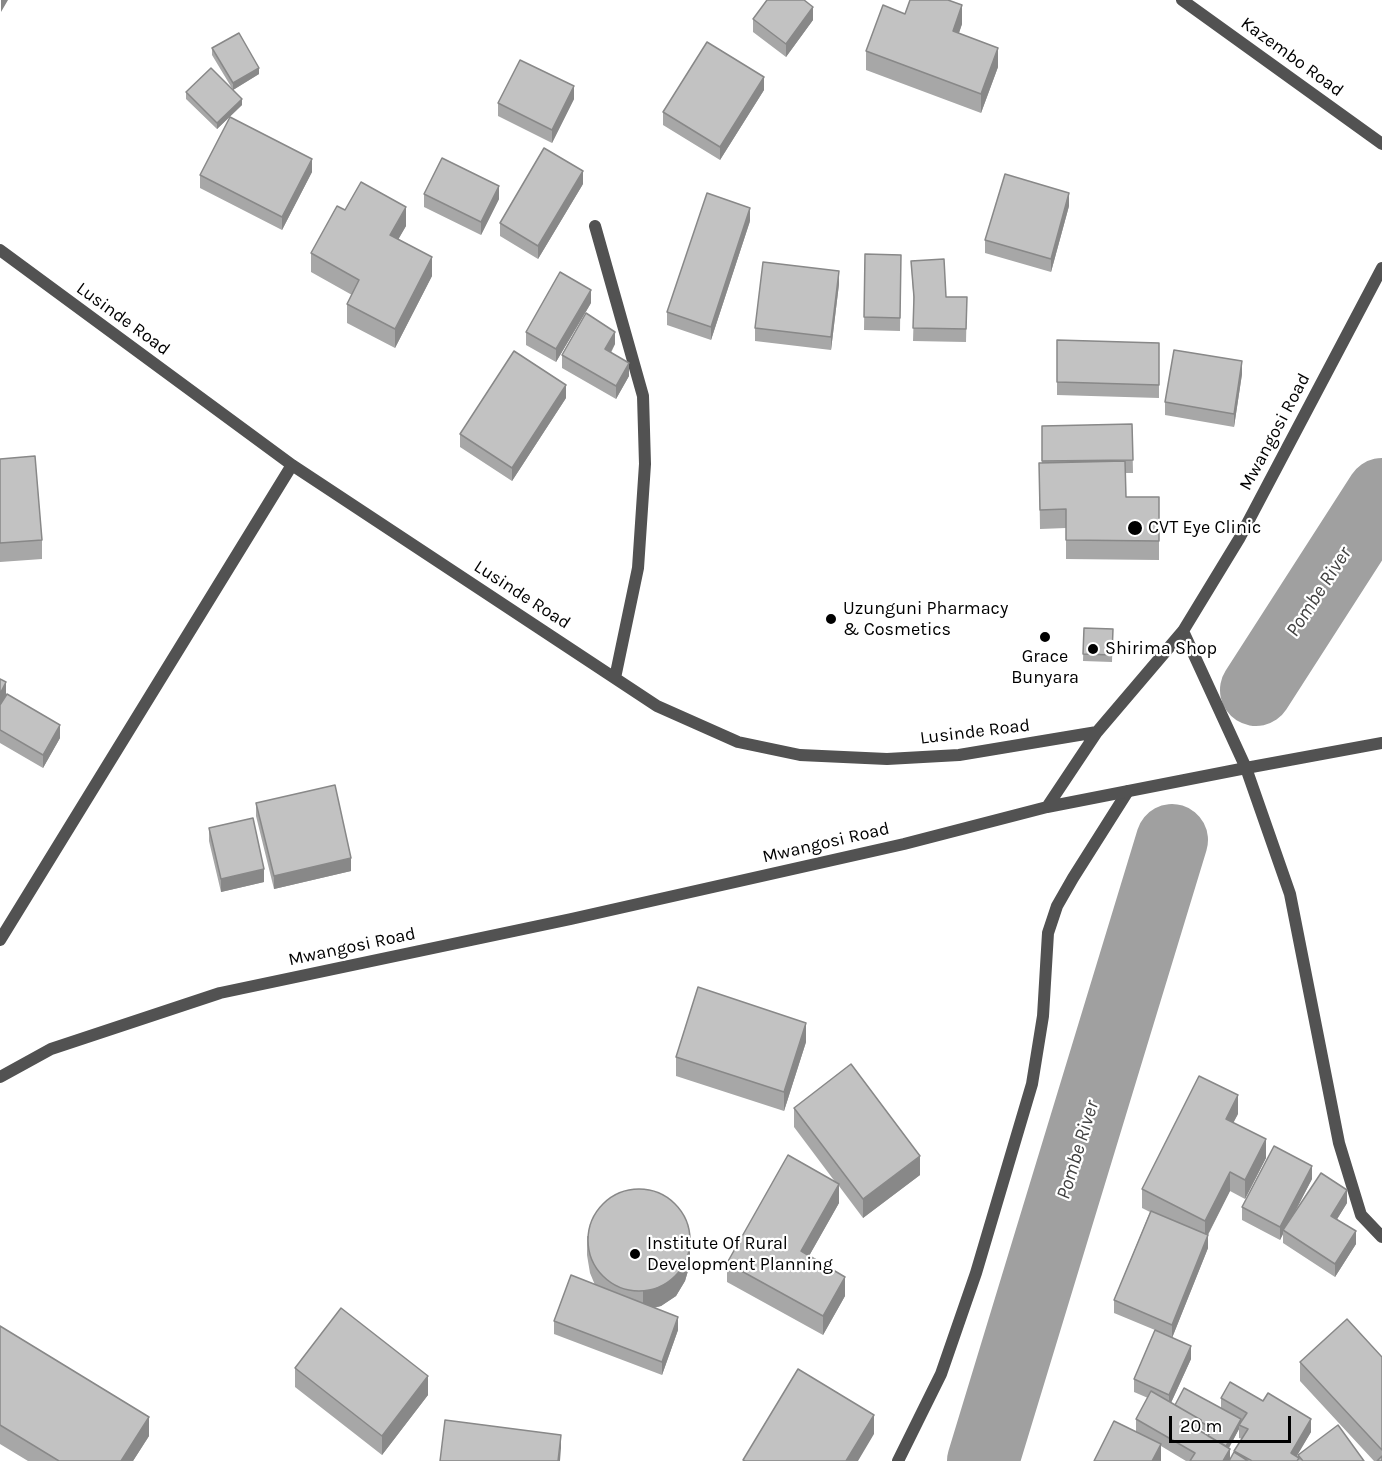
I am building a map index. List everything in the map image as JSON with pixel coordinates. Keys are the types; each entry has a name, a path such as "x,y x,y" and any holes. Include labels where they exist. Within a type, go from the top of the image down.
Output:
{"street":[{"name":"Kazembo Road","path":"1182,0 1382,144"},
{"path":"595,226 643,396 645,464 638,568 615,678"},
{"name":"Lusinde Road","path":"0,250 292,465 657,706 738,742 800,755 887,759 959,755 1097,732"},
{"name":"Mwangosi Road","path":"0,1077 51,1049 220,993 847,857 1047,807 1097,732 1183,631 1239,539 1382,268"},
{"path":"0,940 292,465"},
{"path":"1183,631 1246,768 1290,894 1339,1143 1360,1215 1382,1236"},
{"path":"1047,807 1382,743"},
{"path":"898,1461 941,1374 976,1273 1032,1084 1043,1016 1048,933 1058,906 1073,878 1128,791"}],"building":[{"path":"767,0 804,0 813,7 786,44 753,19"},
{"path":"910,0 948,0 962,5 953,31 998,48 981,94 866,51 883,5 905,14"},
{"path":"239,33 259,68 233,83 212,48"},
{"path":"707,42 764,77 720,147 663,112"},
{"path":"520,60 574,86 552,130 498,103"},
{"path":"211,68 242,99 217,123 186,92"},
{"path":"230,117 312,159 282,217 200,175"},
{"path":"544,148 583,171 538,246 500,223"},
{"path":"442,158 499,186 481,222 424,194"},
{"path":"1005,174 1069,193 1051,259 985,240"},
{"path":"361,182 406,207 390,235 432,257 395,329 347,304 359,280 311,253 337,206 345,210"},
{"path":"707,193 750,208 711,327 667,312"},
{"path":"865,254 901,255 900,318 864,317"},
{"path":"944,259 946,297 967,297 966,329 913,328 914,297 911,261"},
{"path":"763,262 839,271 831,337 755,328"},
{"path":"560,272 591,290 556,349 526,332"},
{"path":"586,313 615,332 605,349 629,363 616,386 562,355"},
{"path":"1057,340 1159,343 1159,385 1057,382"},
{"path":"1174,350 1242,361 1234,414 1165,402"},
{"path":"514,351 566,385 512,468 460,434"},
{"path":"1132,424 1133,460 1042,461 1042,426"},
{"path":"35,456 42,540 0,543 0,459"},
{"path":"1125,461 1126,497 1159,497 1159,541 1066,540 1066,509 1040,510 1039,463"},
{"path":"1084,628 1113,629 1112,655 1083,654"},
{"path":"0,679 6,682 0,694"},
{"path":"7,694 60,725 43,755 0,730 0,705"},
{"path":"335,785 351,858 274,876 256,803"},
{"path":"253,818 264,869 221,879 209,828"},
{"path":"698,987 806,1023 784,1092 676,1057"},
{"path":"851,1064 920,1156 863,1199 794,1108"},
{"path":"1199,1076 1238,1095 1226,1119 1266,1139 1245,1180 1230,1172 1205,1221 1142,1189"},
{"path":"1274,1146 1312,1166 1280,1227 1242,1207"},
{"path":"788,1155 839,1184 801,1251 845,1277 823,1316 727,1263"},
{"path":"1321,1173 1347,1190 1331,1216 1356,1231 1335,1264 1283,1230"},
{"path":"639,1189 658,1193 675,1204 686,1221 690,1240 686,1259 675,1276 658,1287 639,1291 620,1287 603,1276 592,1259 588,1240 592,1221 603,1204 620,1193"},
{"path":"1151,1211 1208,1235 1172,1325 1114,1300"},
{"path":"571,1275 678,1317 662,1362 554,1321"},
{"path":"341,1308 428,1376 382,1436 295,1368"},
{"path":"1347,1319 1382,1357 1382,1450 1300,1362"},
{"path":"0,1326 149,1417 121,1461 59,1461 0,1425"},
{"path":"1155,1330 1191,1346 1169,1395 1134,1379"},
{"path":"798,1369 874,1415 846,1461 743,1460"},
{"path":"1230,1382 1263,1401 1268,1393 1311,1419 1291,1453 1299,1458 1297,1461 1252,1461 1234,1451 1248,1429 1239,1425 1247,1413 1221,1398"},
{"path":"1184,1388 1241,1419 1226,1446 1208,1436 1212,1428 1175,1405"},
{"path":"1151,1391 1201,1420 1197,1429 1230,1449 1223,1461 1190,1461 1195,1453 1136,1419"},
{"path":"445,1420 561,1435 558,1461 440,1461"},
{"path":"1114,1421 1161,1444 1152,1461 1094,1461"},
{"path":"1338,1425 1364,1461 1303,1461 1298,1455"},
{"path":"1234,1452 1248,1461 1229,1461"}],"waterway":[{"name":"Pombe River","path":"1256,690 1382,494"},
{"name":"Pombe River","path":"983,1461 1172,840"}],"place":[{"name":"CVT Eye Clinic","path":"1135,528"},
{"name":"Uzunguni Pharmacy & Cosmetics","path":"831,619"},
{"name":"Grace Bunyara","path":"1045,637"},
{"name":"Shirima Shop","path":"1093,649"},
{"name":"Institute Of Rural Development Planning","path":"635,1254"}]}
